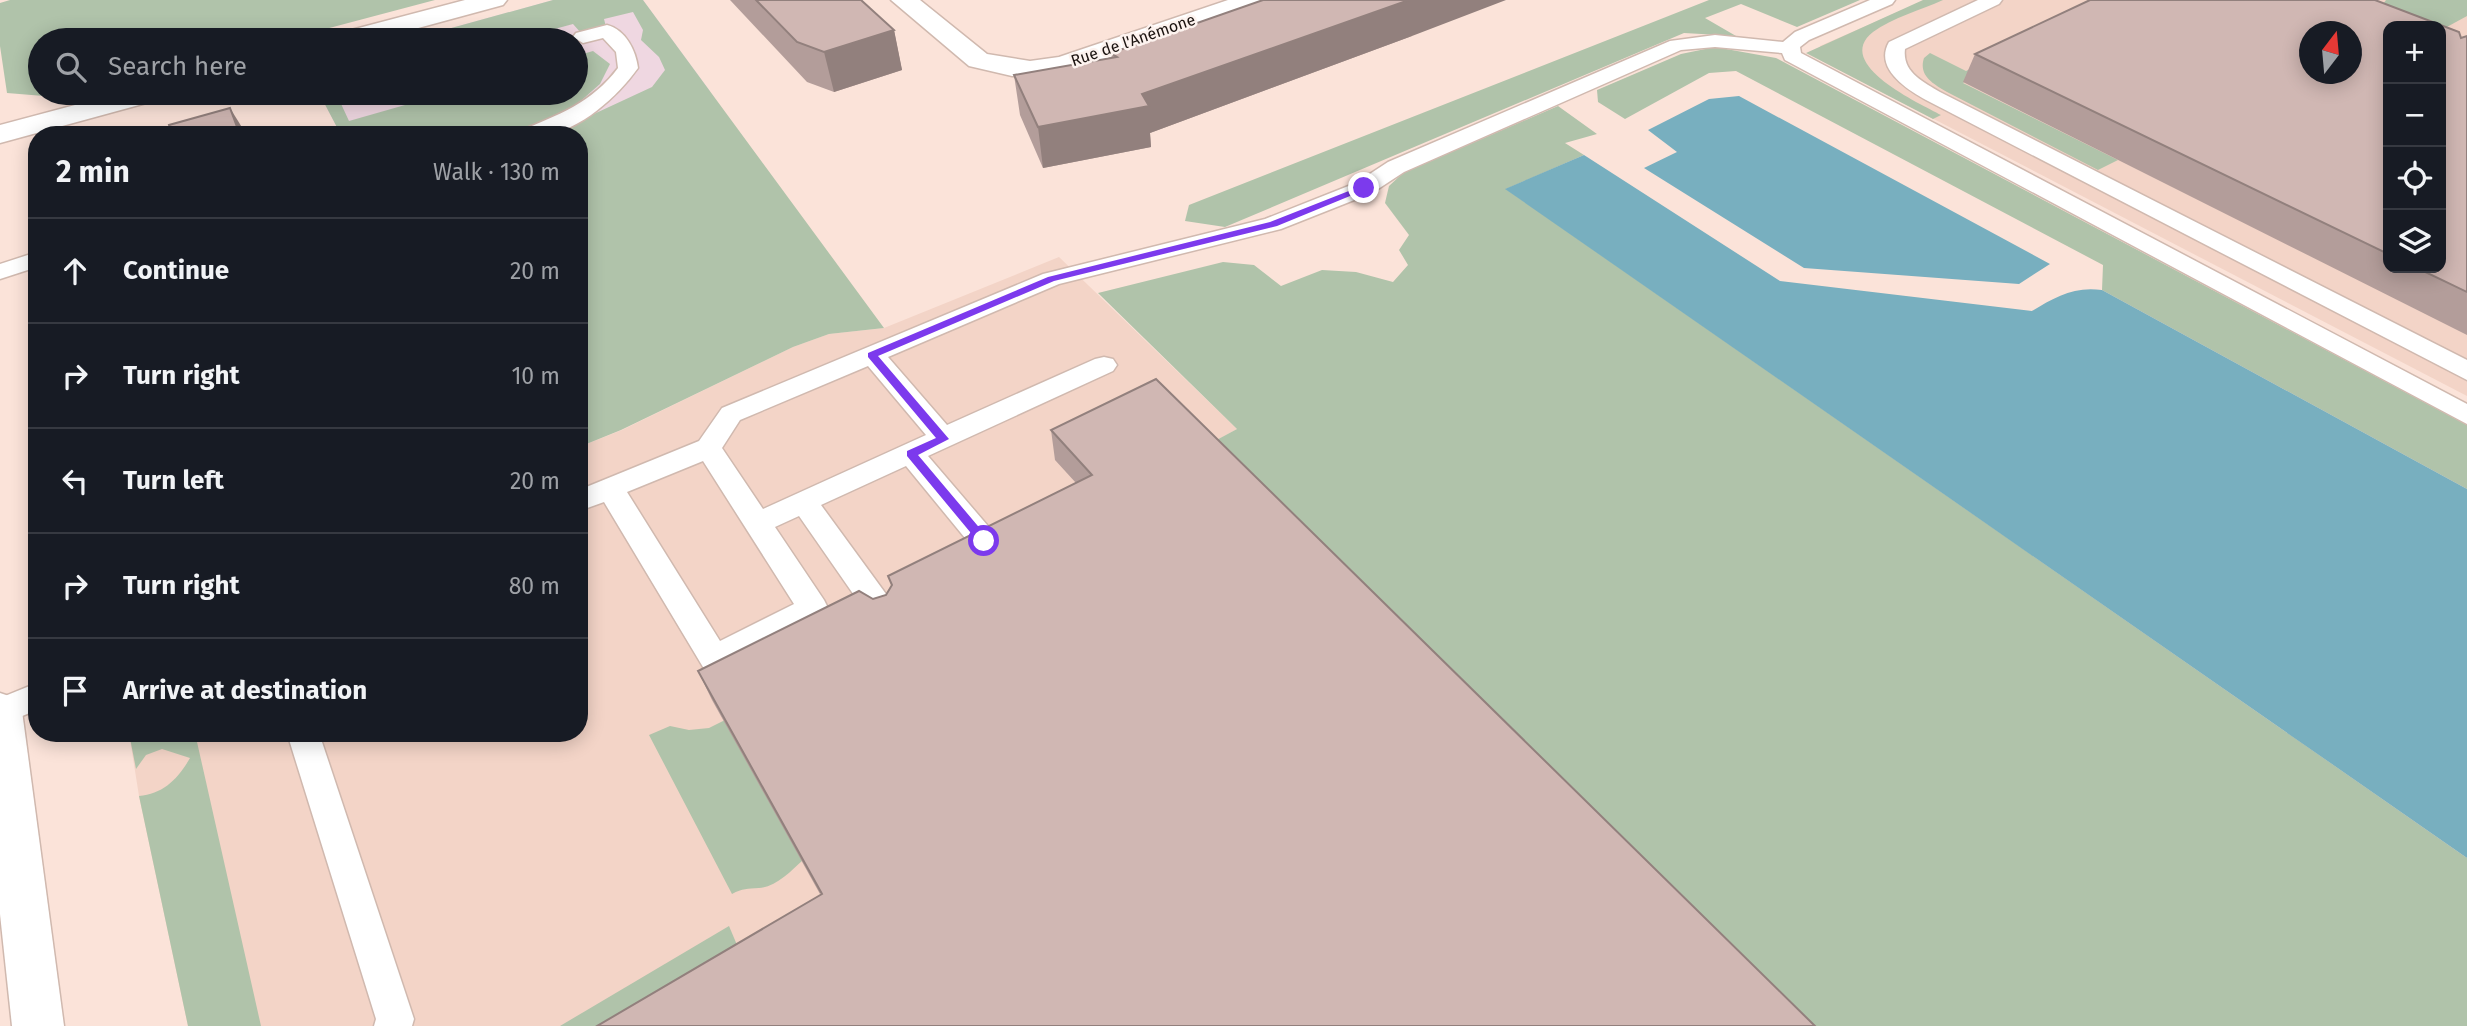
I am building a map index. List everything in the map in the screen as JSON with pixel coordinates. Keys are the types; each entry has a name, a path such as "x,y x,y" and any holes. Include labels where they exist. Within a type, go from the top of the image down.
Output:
{"street":[{"path":"390,28 494,0"},
{"name":"Rue de l'Anémone","path":"904,0 967,54 978,60 1030,69 1063,64 1252,0"},
{"path":"29,126 107,105"},
{"path":"0,134 28,126"},
{"path":"0,711 10,870 36,1025"}],"lane":[{"path":"1886,0 1802,36 1793,42 1790,48 1792,56 2467,415"},
{"path":"1993,0 1896,46 1895,57 1903,76 1945,102 2467,371"},
{"path":"549,126 593,105 616,88 628,68 626,51 617,28 588,36"},
{"path":"588,497 708,448 731,414 1051,279 1273,224 1331,203 1364,188 1396,167 1677,45 1715,41 1790,48"},
{"path":"0,272 28,262"},
{"path":"872,355 944,439"},
{"path":"757,523 1104,365"},
{"path":"610,488 714,658 813,608 708,448"},
{"path":"911,454 984,541"},
{"path":"804,502 883,613"},
{"path":"0,711 28,700"},
{"path":"306,742 396,1019 393,1026"}],"shaded area":[{"path":"553,0 643,0 710,91 588,130 588,126 336,126 325,105 588,105 588,28 452,28"},
{"path":"1925,0 2467,0 2467,396 1822,61 1820,46"},
{"path":"1059,257 1237,429 1199,450 1774,1026 188,1026 139,796 130,742 588,742 588,443 622,430 793,347 829,334 884,328"}],"green space":[{"path":"10,0 435,0 329,28 28,28 28,95 7,93 0,46 0,3"},
{"path":"553,0 643,0 884,328 829,334 793,347 588,443 588,126 562,126 652,87 665,70 659,57 641,40 643,30 633,12 604,19 606,27 588,31 588,28 577,28 573,24 558,28 452,28"},
{"path":"1709,0 1860,0 1797,27 1741,4 1705,18 1736,36 1684,33 1225,227 1185,221 1189,205"},
{"path":"1923,0 1943,0 1898,18 1873,32 1863,44 1864,57 1871,69 1884,81 1941,115 1933,119 1806,53"},
{"path":"2386,0 2467,0 2467,16 2446,27 2446,21 2383,21 2383,27 2364,31"},
{"path":"1715,47 1776,58 2467,425 2467,489 2102,290 2103,265 1736,71 1709,73 1625,119 1598,102 1597,90 1681,54"},
{"path":"2015,47 1963,83 2118,160 2098,170 1947,92 1928,79 1923,70 1924,58 1930,53 1966,71"},
{"path":"593,51 610,64 600,84 588,95 588,52"},
{"path":"325,105 342,105 349,121 405,105 576,105 531,126 336,126"},
{"path":"1558,106 1597,134 1565,143 1584,155 1506,189 2467,858 2467,1026 1774,1026 1198,450 1237,429 1098,293 1223,262 1254,265 1281,286 1322,270 1356,272 1393,282 1408,265 1399,250 1409,235 1385,203 1389,186 1403,173"},
{"path":"725,720 803,860 771,885 732,894 649,735 670,726 689,730 709,728"},
{"path":"131,742 197,742 261,1026 188,1026 139,796 163,789 180,773 190,758 162,749 146,755 136,769"},
{"path":"729,926 748,971 655,1026 560,1026"}],"water":[{"path":"1739,96 2050,264 2019,284 1804,268 1644,168 1677,152 1648,130 1709,99"},
{"path":"1584,155 1780,281 2032,311 2074,291 2102,290 2467,489 2467,858 1505,189"}],"building":[{"path":"756,0 861,0 894,30 824,52 797,42"},
{"path":"1263,0 1409,0 1142,94 1149,106 1038,127 1014,75 1117,57 1111,53"},
{"path":"2090,0 2375,0 2430,21 2383,21 2383,252 1975,54"},
{"path":"2446,27 2459,32 2461,38 2467,36 2467,292 2427,273 2446,273"},
{"path":"230,108 237,126 169,126"},
{"path":"1156,379 1815,1026 597,1026 822,894 698,671 859,591 873,599 886,595 892,585 888,576 1092,475 1051,430"}],"route":[{"path":"984,541 911,454 944,439 872,355 1051,279 1273,224 1364,188"}]}
